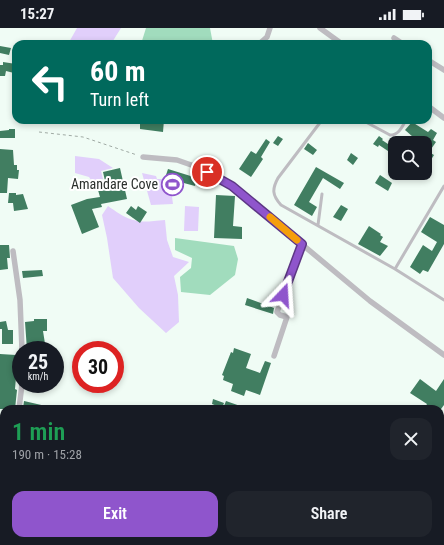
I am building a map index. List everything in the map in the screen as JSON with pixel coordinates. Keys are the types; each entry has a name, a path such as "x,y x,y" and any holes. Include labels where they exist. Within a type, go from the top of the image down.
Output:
{"street":[{"path":"263,40 270,28"},
{"path":"320,28 336,40"},
{"path":"330,28 330,36"},
{"path":"432,62 444,70"},
{"path":"432,109 444,118"},
{"path":"143,157 177,160 197,167 232,186 370,300 444,355"},
{"path":"274,356 287,317 280,315 277,312 302,244"},
{"path":"14,251 20,300 22,341"},
{"path":"19,405 21,393"}],"lane":[{"path":"319,124 278,178 274,186 273,193 275,198 281,205 395,269 444,300"},
{"path":"369,124 390,135 393,135 398,132 403,124"},
{"path":"395,269 444,186"},
{"path":"318,225 322,194"}],"path":[{"path":"39,132 83,137 143,157"}],"green space":[{"path":"146,28 210,28 212,40 142,40"},
{"path":"175,238 234,246 238,259 235,275 210,295 181,292 180,277 191,268 192,258 175,250"}],"shaded area":[{"path":"77,28 121,28 114,40 70,40"},
{"path":"75,156 99,159 113,168 101,171 103,179 95,181 95,186 89,177 75,173"},
{"path":"142,173 156,176 157,179 165,179 170,182 173,204 151,205"},
{"path":"108,206 129,219 141,221 165,220 167,240 173,257 189,262 174,276 178,295 179,322 166,333 139,308 113,278 102,215"},
{"path":"185,206 199,207 198,231 184,231"}],"building":[{"path":"0,46 11,48 9,55 0,53"},
{"path":"3,62 12,63 12,72 6,71 5,76 0,76 0,65 3,65"},
{"path":"140,124 164,124 163,132 140,129"},
{"path":"410,124 415,124 428,132 431,129 437,133 433,140 436,142 432,148 432,136 412,136 405,130"},
{"path":"15,129 15,138 0,138 0,131"},
{"path":"278,136 283,139 278,146 273,143"},
{"path":"379,136 388,144 388,151 379,145 378,147 373,144"},
{"path":"266,139 270,142 261,157 263,159 251,177 239,169 251,151 256,154"},
{"path":"308,143 317,150 313,155 304,149"},
{"path":"0,149 13,150 14,165 17,165 17,170 19,170 18,179 8,178 7,193 0,193"},
{"path":"351,153 358,158 353,165 347,160"},
{"path":"316,167 344,183 340,189 323,178 309,202 317,207 312,216 294,205"},
{"path":"120,168 127,199 101,204 102,207 92,209 99,227 82,234 71,205 87,199 100,197 96,183 105,181 103,172"},
{"path":"168,169 197,178 195,186 165,178"},
{"path":"380,175 392,183 388,191 375,183"},
{"path":"9,193 16,193 16,195 23,194 28,209 14,211 13,203 8,203"},
{"path":"216,195 235,196 233,226 242,227 242,239 214,238"},
{"path":"341,205 348,209 341,221 333,217"},
{"path":"131,206 136,210 138,206 147,212 140,223 126,213"},
{"path":"430,217 444,225 444,244 428,272 423,270 420,274 410,267 423,245 432,251 437,242 421,232"},
{"path":"369,226 381,234 380,235 383,237 380,242 388,246 380,256 358,244"},
{"path":"0,245 9,245 10,258 7,258 8,269 0,270"},
{"path":"42,270 43,276 23,278 22,271"},
{"path":"247,298 274,308 273,314 245,305"},
{"path":"34,319 47,319 47,331 43,331 45,341 26,341 25,322 34,321"},
{"path":"6,321 8,330 13,330 12,344 2,344 2,329 0,329 0,322"},
{"path":"234,348 251,354 246,368 260,373 265,361 271,363 260,395 246,390 244,396 231,391 233,384 223,380 224,376 222,375"},
{"path":"0,354 12,355 12,393 17,393 15,405 0,405"},
{"path":"420,379 436,391 444,379 444,405 426,405 410,393"},
{"path":"213,399 224,403 223,405 212,404"},
{"path":"24,401 41,405 24,405"},
{"path":"226,401 237,405 224,405"}],"slow traffic":[{"path":"270,217 297,240"}],"place":[{"name":"Amandare Cove","path":"173,184"}],"route":[{"path":"207,172 232,186 302,244 283,295"}]}
